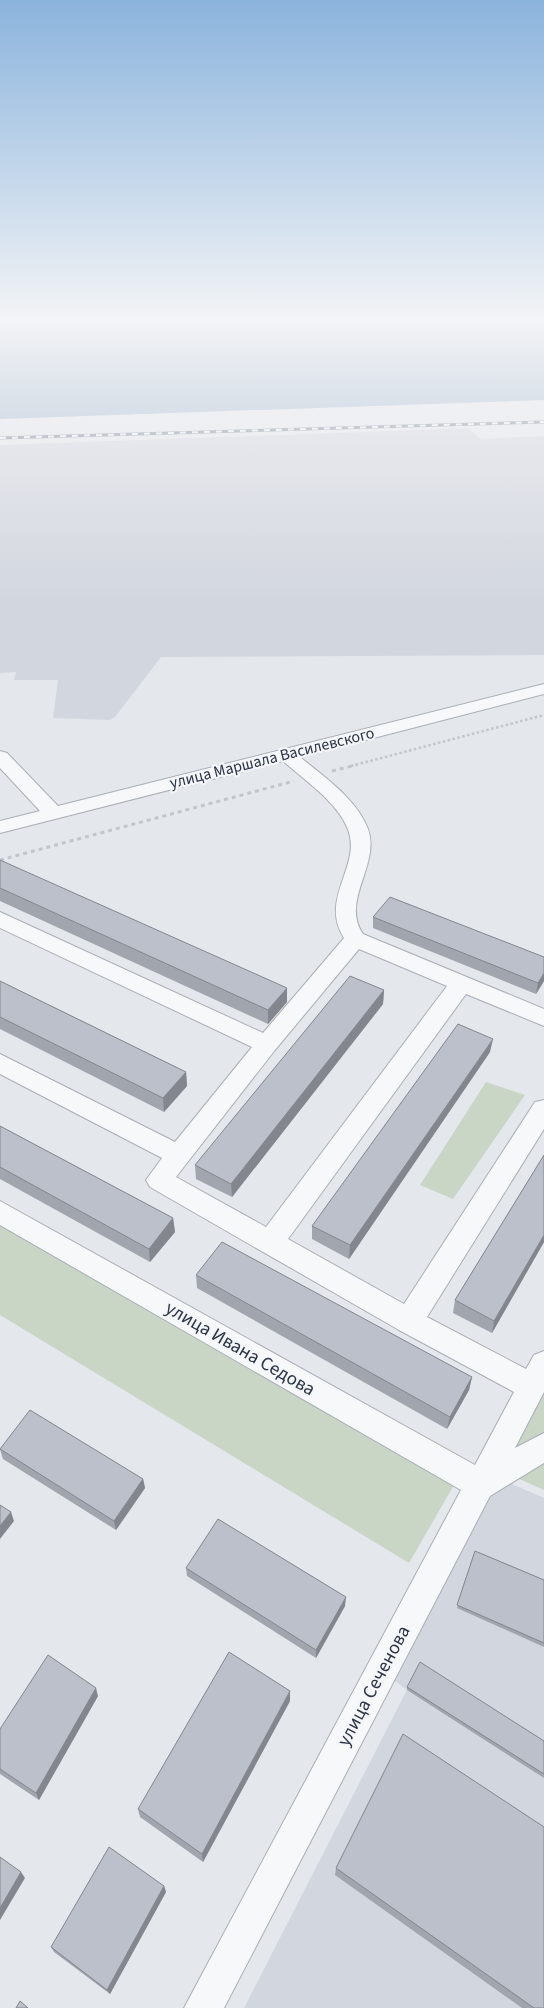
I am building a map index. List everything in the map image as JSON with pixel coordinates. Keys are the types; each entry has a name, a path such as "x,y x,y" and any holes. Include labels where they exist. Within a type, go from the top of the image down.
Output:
{"street":[{"name":"улица Маршала Василевского","path":"0,827 544,689"},
{"path":"286,754 345,810 358,828 362,848 347,897 345,922 355,939 544,1018"},
{"path":"0,757 53,813"},
{"path":"0,919 267,1044"},
{"path":"355,939 267,1044 158,1180 409,1321 538,1376"},
{"path":"270,1243 462,983"},
{"path":"0,1063 179,1155"},
{"path":"409,1321 544,1109"},
{"name":"улица Ивана Седова","path":"0,1212 481,1485"},
{"name":"улица Сеченова","path":"203,2008 538,1376"},
{"path":"481,1485 544,1447"}],"path":[{"path":"0,860 544,715"}],"shaded area":[{"path":"475,428 469,429 480,439 544,436 544,655 161,657 115,717 110,720 53,718 58,680 14,680 16,672 0,673 0,445"},
{"path":"498,1478 544,1498 544,2008 244,2008 407,1690 395,1681"}],"green space":[{"path":"486,1082 525,1095 453,1199 420,1185"},
{"path":"0,1226 454,1485 409,1563 0,1315"},
{"path":"544,1387 544,1490 499,1470"}],"water":[{"path":"0,417 66,417 0,419"}],"building":[{"path":"0,860 287,988 268,1010 0,888"},
{"path":"390,897 544,957 544,973 538,983 373,917"},
{"path":"350,976 384,990 231,1184 195,1165"},
{"path":"0,981 186,1072 163,1098 0,1017"},
{"path":"458,1024 493,1039 350,1245 312,1226"},
{"path":"0,1126 173,1218 149,1249 0,1167"},
{"path":"544,1155 544,1235 494,1321 455,1300"},
{"path":"222,1242 472,1377 450,1417 196,1275"},
{"path":"30,1410 143,1479 114,1521 0,1449"},
{"path":"0,1505 11,1512 0,1526"},
{"path":"218,1519 346,1597 316,1650 186,1568"},
{"path":"475,1551 544,1580 544,1643 457,1605"},
{"path":"229,1652 290,1691 202,1854 138,1809"},
{"path":"48,1655 96,1688 36,1793 0,1769 0,1729"},
{"path":"420,1662 544,1741 544,1774 407,1687"},
{"path":"403,1734 544,1827 544,2008 534,2008 336,1868"},
{"path":"109,1847 164,1886 107,1990 51,1947"},
{"path":"0,1857 21,1872 0,1908"},
{"path":"20,2001 28,2008 16,2008"}],"railway":[{"path":"0,438 544,422"}]}
